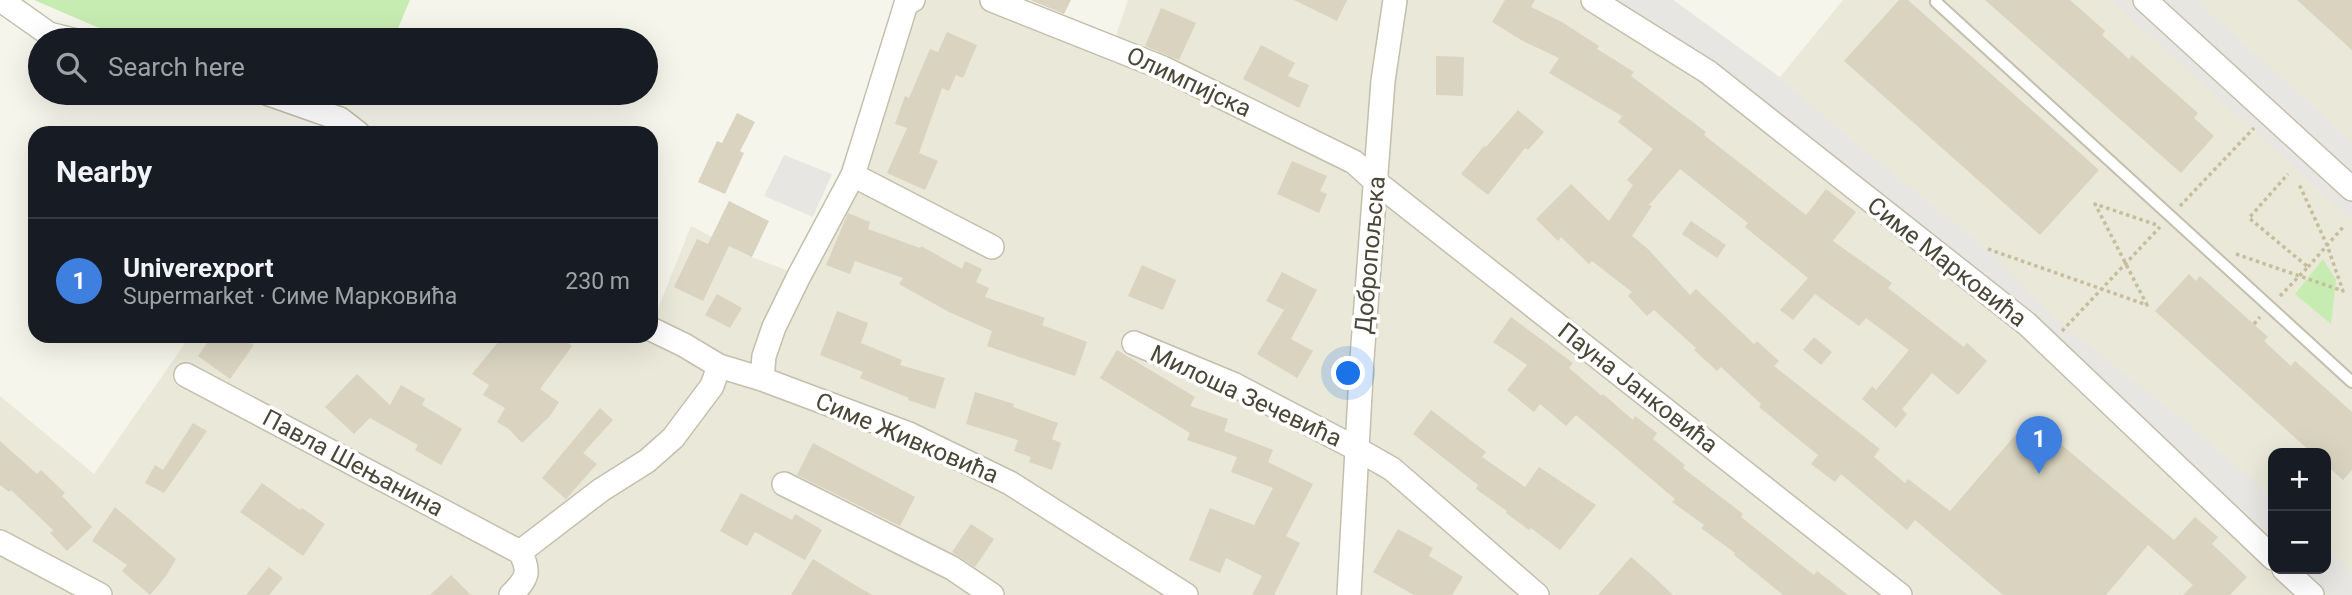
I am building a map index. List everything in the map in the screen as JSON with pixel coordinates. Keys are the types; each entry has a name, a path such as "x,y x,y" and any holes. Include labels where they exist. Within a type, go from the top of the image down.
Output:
{"street":[{"path":"1,0 42,28"},
{"path":"762,379 764,356 774,327 853,175 906,4 913,0"},
{"name":"Олимпијска","path":"992,0 1163,68 1354,162 1377,182"},
{"name":"Добропољска","path":"1349,595 1362,358 1383,81 1395,0"},
{"name":"Симе Марковића","path":"1593,0 1707,72 2027,324 2268,553"},
{"path":"2145,0 2352,189"},
{"path":"300,105 340,119 349,126"},
{"path":"853,175 992,247"},
{"name":"Пауна Јанковића","path":"1377,182 1900,595"},
{"name":"Симе Живковића","path":"658,332 719,366 762,379 909,434 1010,483 1185,595"},
{"name":"Милоша Зечевића","path":"1134,343 1233,384 1392,470 1537,595"},
{"path":"511,595 526,576 528,566 520,552 601,490 647,461 673,438 712,386 719,366"},
{"name":"Павла Шењанина","path":"186,375 520,552"},
{"path":"784,484 952,568 992,595"},
{"path":"0,542 100,595"},
{"path":"2289,574 2312,595"}],"lane":[{"path":"1937,0 1936,2 2352,382"}],"path":[{"path":"2288,174 2249,218 2308,267"},
{"path":"2235,253 2343,291 2327,245 2299,184"},
{"path":"1988,248 2147,305 2095,204 2160,227"},
{"path":"2254,324 2344,226"}],"shaded area":[{"path":"907,0 1016,0 1112,47 1128,0 1583,0 1828,169 1673,0 1780,77 1843,0 2352,0 2352,595 0,595 0,396 94,474 185,343 658,343 658,308 691,226 752,257 799,275","holes":["1856,190 2027,324 2268,553 2268,448 2331,448 2331,574 2268,574 2268,556"]},
{"path":"1609,0 1673,0 1780,78 1872,157 1988,249 2057,321 2180,417 2268,494 2268,540 2125,410"},
{"path":"2111,0 2196,0 2352,142 2352,220"},
{"path":"784,155 832,174 813,217 764,196"},
{"path":"2331,551 2352,573 2352,595 2329,595 2305,574 2331,574"}],"green space":[{"path":"34,0 410,0 398,28 99,28"},
{"path":"2323,259 2336,280 2331,324 2295,294"}],"building":[{"path":"1030,0 1071,0 1064,14"},
{"path":"1294,0 1347,0 1337,21"},
{"path":"1505,0 1535,0 1531,7 1562,22 1599,46 1597,49 1634,72 1631,76 1706,132 1704,135 1806,215 1826,189 1856,212 1833,241 1892,283 1888,288 1964,347 1967,343 1987,361 1958,395 1932,373 1902,409 1907,414 1896,428 1862,399 1872,386 1876,390 1909,350 1866,318 1859,326 1815,294 1793,320 1780,310 1808,278 1745,227 1748,223 1680,169 1649,205 1652,206 1632,236 1648,249 1690,295 1696,289 1754,344 1757,341 1779,361 1774,366 1880,449 1874,457 1905,483 1908,479 1950,511 2030,418 2174,540 2195,517 2218,537 2212,544 2247,577 2230,595 2183,595 2193,585 2148,545 2106,595 2003,595 1915,520 1907,530 1841,474 1835,482 1811,464 1818,455 1759,407 1761,404 1721,367 1717,371 1654,310 1647,316 1628,296 1632,292 1592,261 1589,264 1561,237 1558,241 1536,219 1571,184 1609,221 1633,185 1627,180 1653,149 1618,122 1622,116 1549,73 1559,58 1492,22"},
{"path":"1899,0 1908,0 2099,170 2040,235 1844,61"},
{"path":"1985,0 2070,0 2105,31 2102,35 2129,59 2132,55 2198,113 2194,118 2214,136 2181,173"},
{"path":"2297,0 2352,0 2352,50"},
{"path":"1161,8 1196,23 1179,60 1145,46"},
{"path":"947,32 977,45 963,78 956,75 949,91 942,88 919,153 938,161 925,190 887,173 907,128 895,124 905,96 909,98 930,49 938,52"},
{"path":"1261,45 1295,63 1288,76 1309,85 1299,108 1243,79"},
{"path":"1436,56 1464,57 1463,96 1436,95"},
{"path":"1518,110 1544,132 1528,150 1525,148 1488,195 1461,174"},
{"path":"737,113 755,122 740,151 744,153 725,194 698,182 717,141 722,143"},
{"path":"1292,161 1327,176 1320,191 1327,194 1319,213 1277,194"},
{"path":"729,201 769,221 752,257 729,246 703,301 674,287 697,239 708,244"},
{"path":"848,213 870,222 868,229 920,248 921,246 962,269 965,261 982,269 976,282 989,288 985,297 1045,318 1042,325 1087,342 1075,376 987,346 992,331 949,312 899,284 903,278 855,261 850,274 826,265"},
{"path":"1691,221 1726,245 1717,258 1682,234"},
{"path":"1142,265 1176,280 1163,310 1128,296"},
{"path":"1282,272 1317,290 1291,339 1313,351 1297,378 1257,354 1284,310 1266,301"},
{"path":"2189,274 2196,281 2200,276 2268,337 2264,341 2291,366 2295,361 2352,412 2352,470 2343,480 2331,469 2331,448 2306,448 2155,311"},
{"path":"717,294 742,308 730,328 705,315"},
{"path":"837,311 868,323 861,343 902,360 900,365 945,378 935,409 860,378 863,372 820,355"},
{"path":"1511,317 1573,363 1569,368 1602,396 1603,394 1633,420 1635,416 1657,433 1653,439 1685,465 1683,468 1743,514 1741,517 1814,575 1817,571 1848,595 1783,595 1734,555 1735,553 1701,528 1704,525 1672,502 1675,499 1576,415 1566,426 1540,404 1534,412 1507,390 1527,365 1493,342"},
{"path":"1814,337 1832,352 1821,365 1803,350"},
{"path":"207,343 254,345 230,379 198,356"},
{"path":"497,343 568,343 572,346 540,389 559,402 550,416 522,443 509,429 497,422 505,408 483,395 489,385 472,374"},
{"path":"1117,350 1195,397 1190,406 1228,419 1224,431 1273,450 1268,462 1313,484 1286,536 1300,543 1274,595 1252,595 1262,576 1226,558 1220,573 1189,560 1210,508 1254,525 1273,488 1231,472 1237,457 1187,440 1190,433 1100,378"},
{"path":"357,374 390,405 401,385 425,399 422,405 462,429 441,465 415,450 418,445 370,418 354,434 325,407"},
{"path":"975,392 1014,404 1013,407 1058,423 1052,439 1061,443 1052,470 1029,462 1031,457 1014,451 1018,440 966,424"},
{"path":"600,408 613,420 583,453 597,464 566,499 542,478"},
{"path":"1431,410 1486,452 1482,457 1525,487 1539,467 1596,505 1560,550 1506,513 1507,511 1476,489 1478,485 1413,434"},
{"path":"193,423 207,431 164,493 145,483 155,465 163,470"},
{"path":"0,441 37,474 41,470 65,493 62,496 92,527 67,551 50,533 53,530 11,490 9,492 0,485"},
{"path":"813,443 915,497 900,526 797,475"},
{"path":"262,483 325,524 303,556 240,512"},
{"path":"741,493 792,520 795,514 822,530 805,560 755,532 747,546 720,531"},
{"path":"115,507 176,559 150,595 122,571 127,565 92,541"},
{"path":"971,524 994,539 975,567 952,552"},
{"path":"1398,529 1433,548 1429,556 1463,577 1452,595 1414,595 1373,572"},
{"path":"1631,557 1654,577 1673,595 1598,595"},
{"path":"813,559 845,579 872,595 791,595"},
{"path":"269,567 283,578 269,595 246,595"},
{"path":"451,575 471,595 430,595"}],"place":[{"name":"Univerexport","path":"2039,474"}]}
